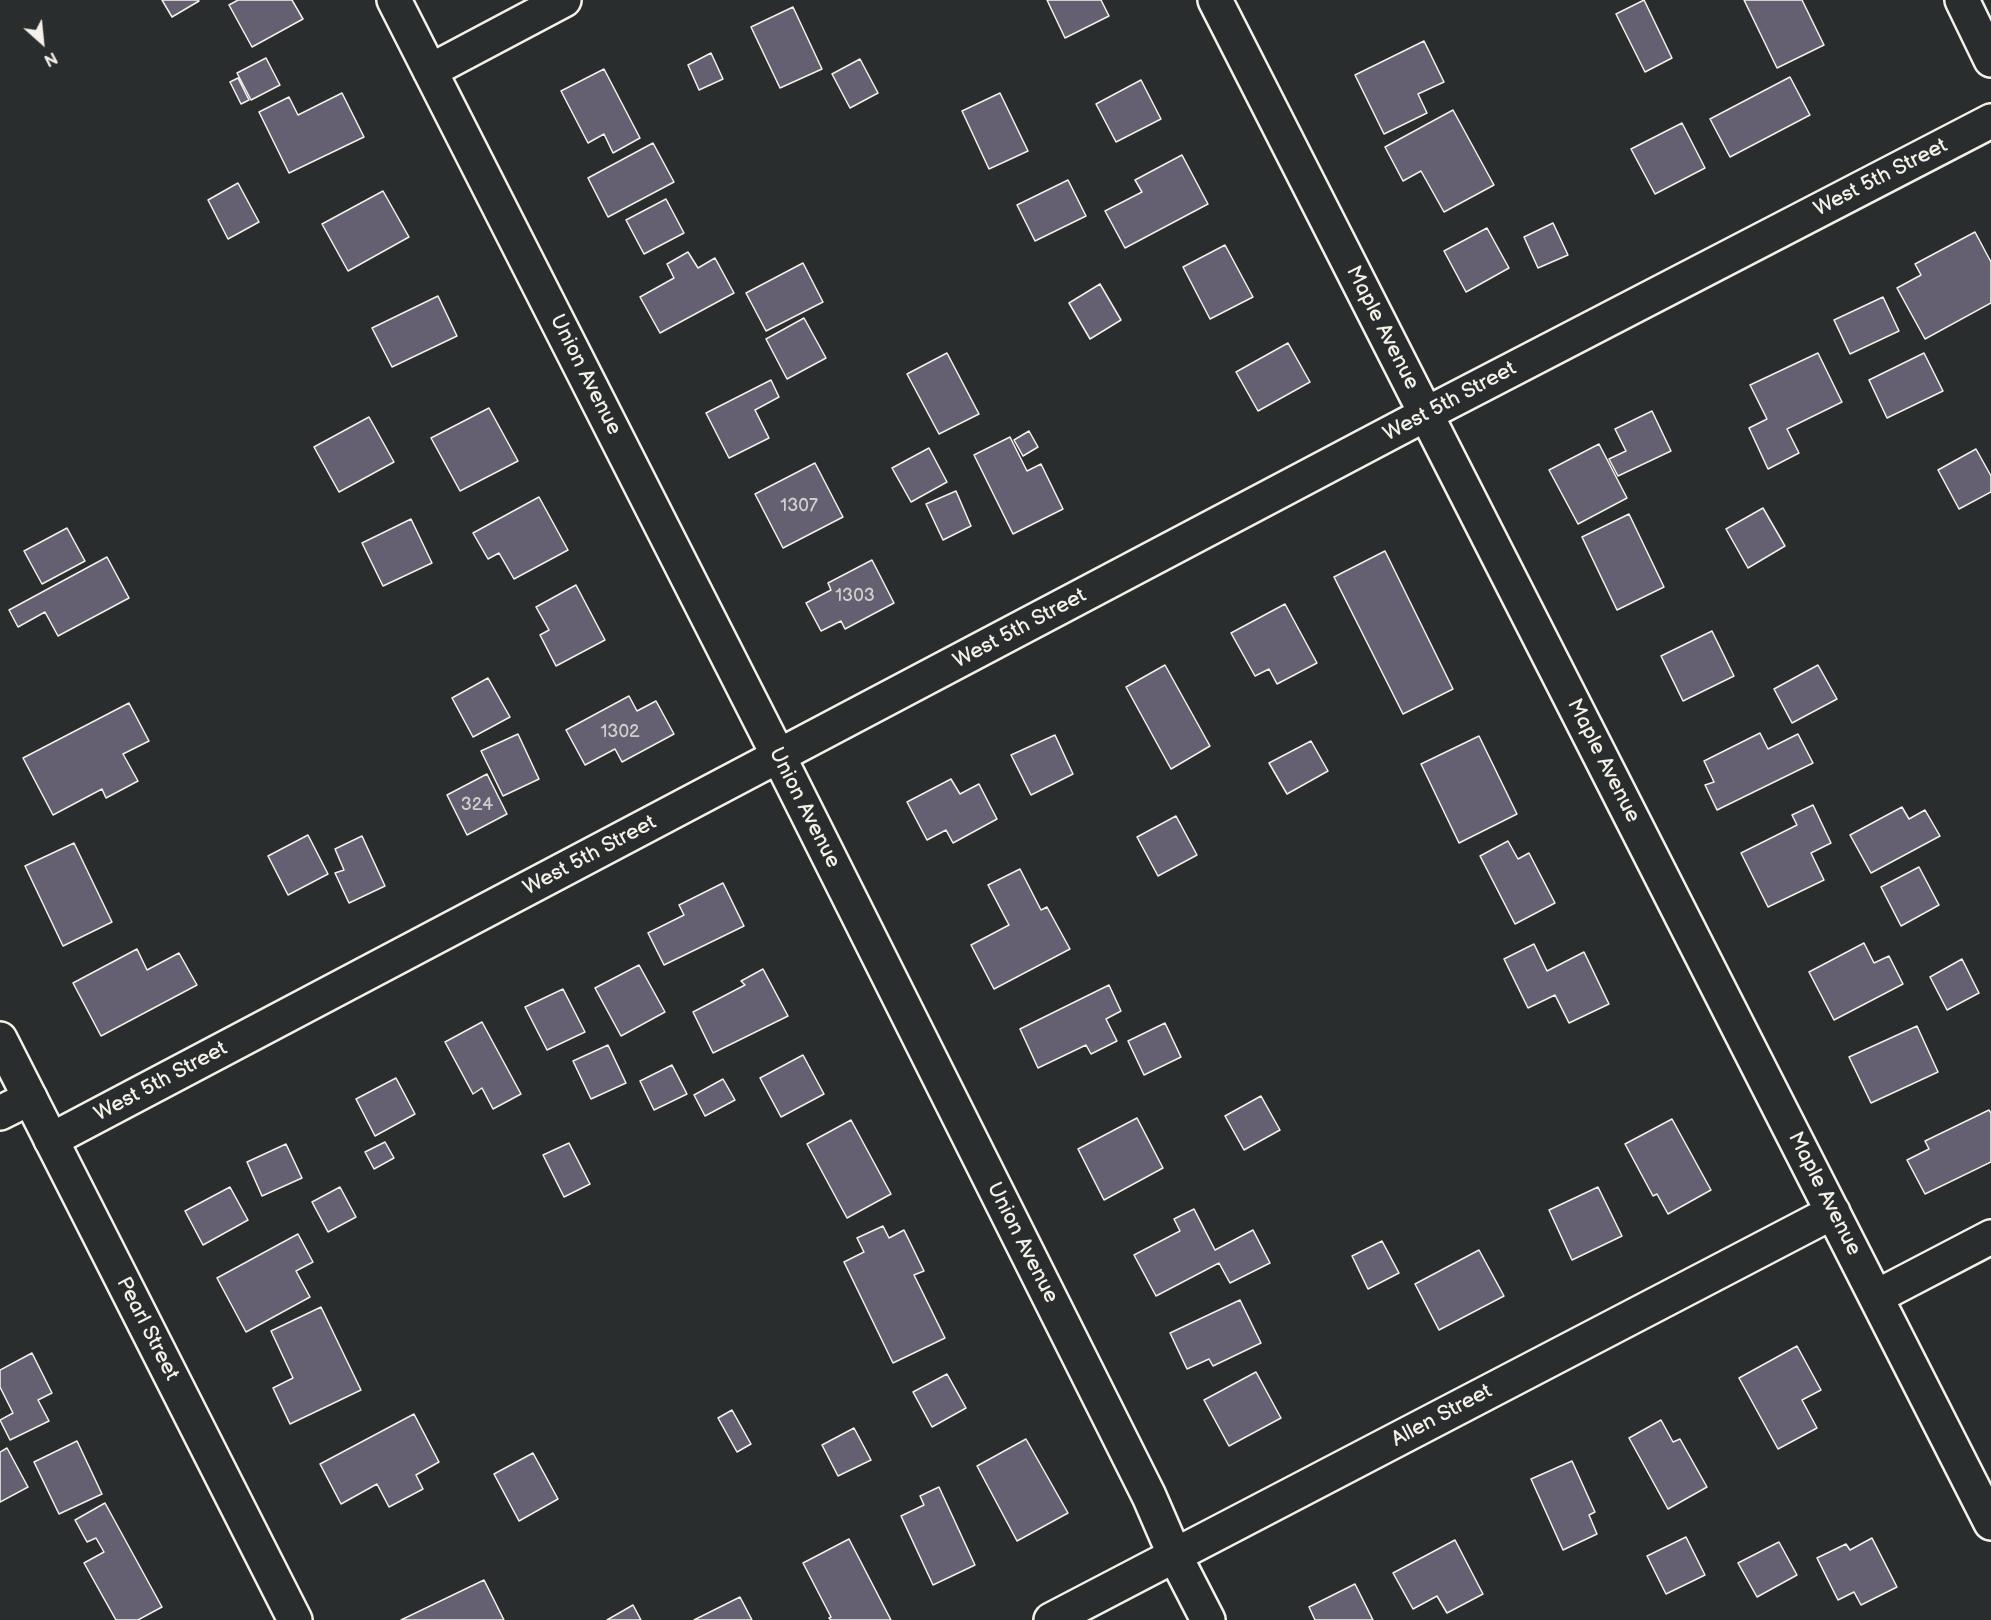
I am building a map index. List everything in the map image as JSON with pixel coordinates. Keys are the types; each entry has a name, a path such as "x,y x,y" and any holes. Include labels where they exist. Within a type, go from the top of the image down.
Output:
{"street":[{"name":"Union Avenue","path":"394,0 779,757 1149,1496 1175,1556 1208,1620"},
{"path":"430,70 564,0"},
{"name":"Maple Avenue","path":"1215,0 1991,1523"},
{"path":"1962,0 1991,60"},
{"name":"West 5th Street","path":"51,1140 1426,414 1991,121"},
{"name":"Pearl Street","path":"0,1039 295,1620"},
{"path":"0,1113 30,1098"},
{"name":"Allen Street","path":"1051,1620 1833,1212"},
{"path":"1876,1297 1991,1237"}],"building":[{"path":"162,0 198,0 199,1 172,17"},
{"path":"238,0 292,0 303,19 252,47 229,5"},
{"path":"1047,0 1101,0 1109,16 1065,38"},
{"path":"1644,0 1672,58 1645,72 1616,14"},
{"path":"1744,0 1802,0 1824,45 1777,68"},
{"path":"793,7 822,69 780,88 751,27"},
{"path":"1424,41 1444,82 1418,94 1427,113 1384,134 1355,75"},
{"path":"711,53 723,79 699,90 688,65"},
{"path":"266,58 280,85 251,100 237,73"},
{"path":"860,59 878,93 850,108 832,74"},
{"path":"604,69 640,138 613,153 604,134 588,143 561,91"},
{"path":"1790,77 1810,115 1730,157 1710,119"},
{"path":"238,78 249,100 241,104 230,82"},
{"path":"1141,80 1161,119 1116,142 1096,104"},
{"path":"342,93 364,137 289,173 259,112 289,97 298,115"},
{"path":"1000,93 1028,151 989,169 962,111"},
{"path":"1453,110 1494,185 1444,212 1421,171 1403,181 1385,147"},
{"path":"1682,123 1705,168 1655,194 1631,149"},
{"path":"653,143 674,182 608,217 588,178"},
{"path":"1182,155 1208,204 1125,248 1105,211 1142,192 1135,180"},
{"path":"1068,180 1086,216 1035,241 1017,205"},
{"path":"238,183 259,222 228,239 208,200"},
{"path":"383,191 409,237 348,271 322,224"},
{"path":"666,199 684,233 644,254 626,220"},
{"path":"1553,223 1568,255 1538,268 1524,237"},
{"path":"1487,228 1509,268 1466,292 1444,251"},
{"path":"1975,232 1991,262 1991,303 1925,339 1897,288 1921,275 1915,264"},
{"path":"1225,245 1253,297 1210,319 1183,267"},
{"path":"688,252 698,268 715,258 734,293 660,333 640,297 674,278 667,264"},
{"path":"803,263 823,302 766,331 746,293"},
{"path":"1100,284 1121,320 1090,339 1069,303"},
{"path":"438,296 457,336 392,367 372,328"},
{"path":"1883,297 1899,331 1850,354 1834,320"},
{"path":"804,318 826,358 787,379 766,339"},
{"path":"1288,343 1310,382 1258,411 1236,372"},
{"path":"947,353 979,414 939,434 907,374"},
{"path":"1818,353 1842,402 1787,429 1799,453 1768,469 1749,428 1767,419 1750,385"},
{"path":"1924,353 1943,391 1887,418 1869,380"},
{"path":"771,380 779,397 755,410 769,438 729,458 706,413"},
{"path":"489,408 518,461 460,491 431,438"},
{"path":"1652,411 1671,451 1618,476 1609,459 1626,451 1615,429"},
{"path":"369,417 394,462 339,492 314,447"},
{"path":"1029,431 1038,447 1023,456 1014,440"},
{"path":"1010,437 1027,471 1041,464 1063,509 1013,534 974,455"},
{"path":"1599,444 1627,498 1578,524 1549,470"},
{"path":"929,448 947,482 911,502 892,468"},
{"path":"1976,449 1991,476 1991,492 1959,509 1938,470"},
{"path":"815,463 843,517 783,548 755,494"},
{"path":"956,491 971,526 943,540 926,504"},
{"path":"539,497 568,550 514,579 499,553 488,559 473,533"},
{"path":"1763,508 1785,546 1748,568 1726,529"},
{"path":"1629,514 1664,587 1617,610 1582,537"},
{"path":"411,519 432,563 383,586 362,543"},
{"path":"67,528 85,561 42,584 24,551"},
{"path":"1385,551 1453,689 1403,714 1334,577"},
{"path":"107,557 129,598 58,636 45,612 18,627 9,610"},
{"path":"872,560 894,603 845,629 841,621 821,631 806,603 831,590 828,583"},
{"path":"576,585 605,640 556,666 540,635 549,630 536,607"},
{"path":"1285,604 1317,663 1277,684 1269,669 1255,676 1231,633"},
{"path":"1712,631 1734,676 1683,701 1661,656"},
{"path":"1165,665 1210,746 1171,769 1126,687"},
{"path":"1818,665 1837,699 1792,723 1774,689"},
{"path":"488,678 510,717 473,737 452,698"},
{"path":"629,696 637,711 656,701 674,734 622,762 615,749 585,765 566,730"},
{"path":"129,703 149,741 123,754 138,781 106,798 102,789 53,815 23,758"},
{"path":"1760,733 1768,749 1798,734 1813,763 1717,810 1705,785 1714,782 1704,761"},
{"path":"518,734 539,779 503,796 481,751"},
{"path":"1055,735 1073,774 1031,795 1011,755"},
{"path":"1479,736 1517,814 1459,843 1421,764"},
{"path":"1311,741 1328,771 1287,794 1269,763"},
{"path":"487,774 507,814 467,835 447,795"},
{"path":"951,779 960,794 979,784 997,819 953,843 946,830 927,840 907,802"},
{"path":"1813,805 1831,843 1811,853 1824,880 1768,907 1741,853 1797,825 1792,815"},
{"path":"1902,807 1909,819 1925,810 1940,836 1871,873 1850,835"},
{"path":"1176,816 1197,855 1158,876 1137,837"},
{"path":"308,835 328,874 288,895 268,856"},
{"path":"362,836 385,886 349,903 335,873 344,870 335,849"},
{"path":"1508,841 1518,859 1529,853 1555,903 1515,924 1480,856"},
{"path":"74,843 112,922 63,946 25,866"},
{"path":"1919,867 1939,905 1901,926 1881,887"},
{"path":"1020,869 1041,910 1047,907 1070,949 994,989 971,945 1009,925 988,885"},
{"path":"723,883 744,926 664,965 648,933 684,915 679,905"},
{"path":"1864,943 1874,963 1889,956 1903,984 1834,1020 1809,972"},
{"path":"1534,944 1547,971 1584,952 1609,1004 1569,1023 1555,995 1528,1008 1504,959"},
{"path":"137,949 147,970 179,953 197,985 101,1036 73,983"},
{"path":"1962,959 1979,993 1947,1010 1930,977"},
{"path":"639,965 665,1012 621,1036 595,988"},
{"path":"763,969 788,1016 713,1053 693,1012 745,985 741,981"},
{"path":"1109,985 1121,1011 1106,1019 1117,1041 1091,1054 1086,1045 1038,1068 1020,1029"},
{"path":"563,989 585,1032 547,1050 525,1007"},
{"path":"482,1022 521,1094 493,1109 482,1088 473,1094 445,1042"},
{"path":"1165,1023 1181,1057 1144,1075 1128,1041"},
{"path":"1917,1026 1938,1072 1871,1103 1849,1057"},
{"path":"608,1045 626,1083 591,1099 573,1061"},
{"path":"803,1055 824,1094 781,1117 760,1078"},
{"path":"672,1065 687,1094 654,1110 640,1081"},
{"path":"396,1078 415,1114 375,1136 356,1099"},
{"path":"723,1079 735,1100 705,1116 694,1095"},
{"path":"1261,1096 1280,1130 1244,1150 1225,1116"},
{"path":"1989,1110 1991,1113 1991,1162 1925,1194 1907,1160 1929,1149 1925,1141"},
{"path":"1137,1118 1163,1168 1104,1200 1078,1149"},
{"path":"1672,1119 1711,1190 1668,1214 1657,1194 1653,1196 1625,1144"},
{"path":"851,1120 891,1194 847,1218 807,1144"},
{"path":"385,1142 394,1158 374,1169 365,1152"},
{"path":"569,1143 590,1184 564,1197 543,1155"},
{"path":"286,1144 302,1178 262,1196 247,1162"},
{"path":"230,1187 248,1220 203,1245 185,1211"},
{"path":"340,1187 356,1217 328,1232 312,1202"},
{"path":"1598,1187 1622,1236 1572,1260 1549,1210"},
{"path":"1194,1209 1215,1250 1253,1230 1270,1263 1230,1283 1219,1263 1156,1296 1134,1255 1180,1231 1174,1219"},
{"path":"883,1226 889,1238 904,1230 924,1271 914,1275 945,1338 893,1363 844,1262 864,1252 857,1238"},
{"path":"298,1234 313,1262 296,1271 310,1297 246,1332 217,1278"},
{"path":"1382,1241 1399,1273 1368,1289 1352,1256"},
{"path":"1479,1250 1504,1296 1439,1330 1415,1284"},
{"path":"1240,1300 1261,1343 1213,1366 1209,1359 1187,1369 1170,1333"},
{"path":"321,1307 361,1390 290,1424 273,1388 293,1378 271,1331"},
{"path":"1797,1346 1821,1390 1802,1400 1817,1428 1778,1449 1739,1378"},
{"path":"32,1353 52,1393 38,1400 49,1421 10,1440 0,1420 13,1413 0,1387 0,1370"},
{"path":"1256,1372 1281,1418 1229,1446 1204,1400"},
{"path":"947,1374 966,1408 932,1427 913,1392"},
{"path":"732,1410 751,1444 737,1452 718,1418"},
{"path":"414,1414 439,1462 416,1475 423,1489 389,1507 377,1484 341,1504 320,1464"},
{"path":"1661,1420 1673,1442 1680,1439 1707,1487 1668,1509 1629,1438"},
{"path":"854,1428 871,1460 838,1476 822,1445"},
{"path":"1026,1439 1068,1513 1017,1541 977,1466"},
{"path":"77,1441 102,1494 59,1514 34,1462"},
{"path":"7,1448 28,1487 0,1502 0,1452"},
{"path":"533,1453 558,1499 519,1521 494,1474"},
{"path":"1572,1461 1595,1512 1589,1515 1597,1534 1563,1550 1531,1479"},
{"path":"939,1487 975,1565 933,1585 901,1516 924,1505 920,1496"},
{"path":"105,1503 162,1607 138,1620 116,1620 84,1563 104,1552 96,1538 87,1542 75,1520"},
{"path":"1686,1537 1705,1575 1666,1594 1647,1556"},
{"path":"1872,1538 1897,1587 1861,1605 1854,1592 1838,1600 1817,1558 1846,1544 1850,1550"},
{"path":"849,1539 891,1620 831,1620 829,1618 831,1617 803,1563"},
{"path":"1455,1540 1483,1594 1447,1613 1437,1596 1413,1609 1393,1573"},
{"path":"1779,1542 1797,1575 1757,1597 1738,1563"},
{"path":"484,1580 504,1620 401,1620"},
{"path":"1355,1584 1373,1620 1315,1620 1309,1607"},
{"path":"740,1597 752,1620 694,1620"},
{"path":"633,1605 641,1620 607,1620"}]}
